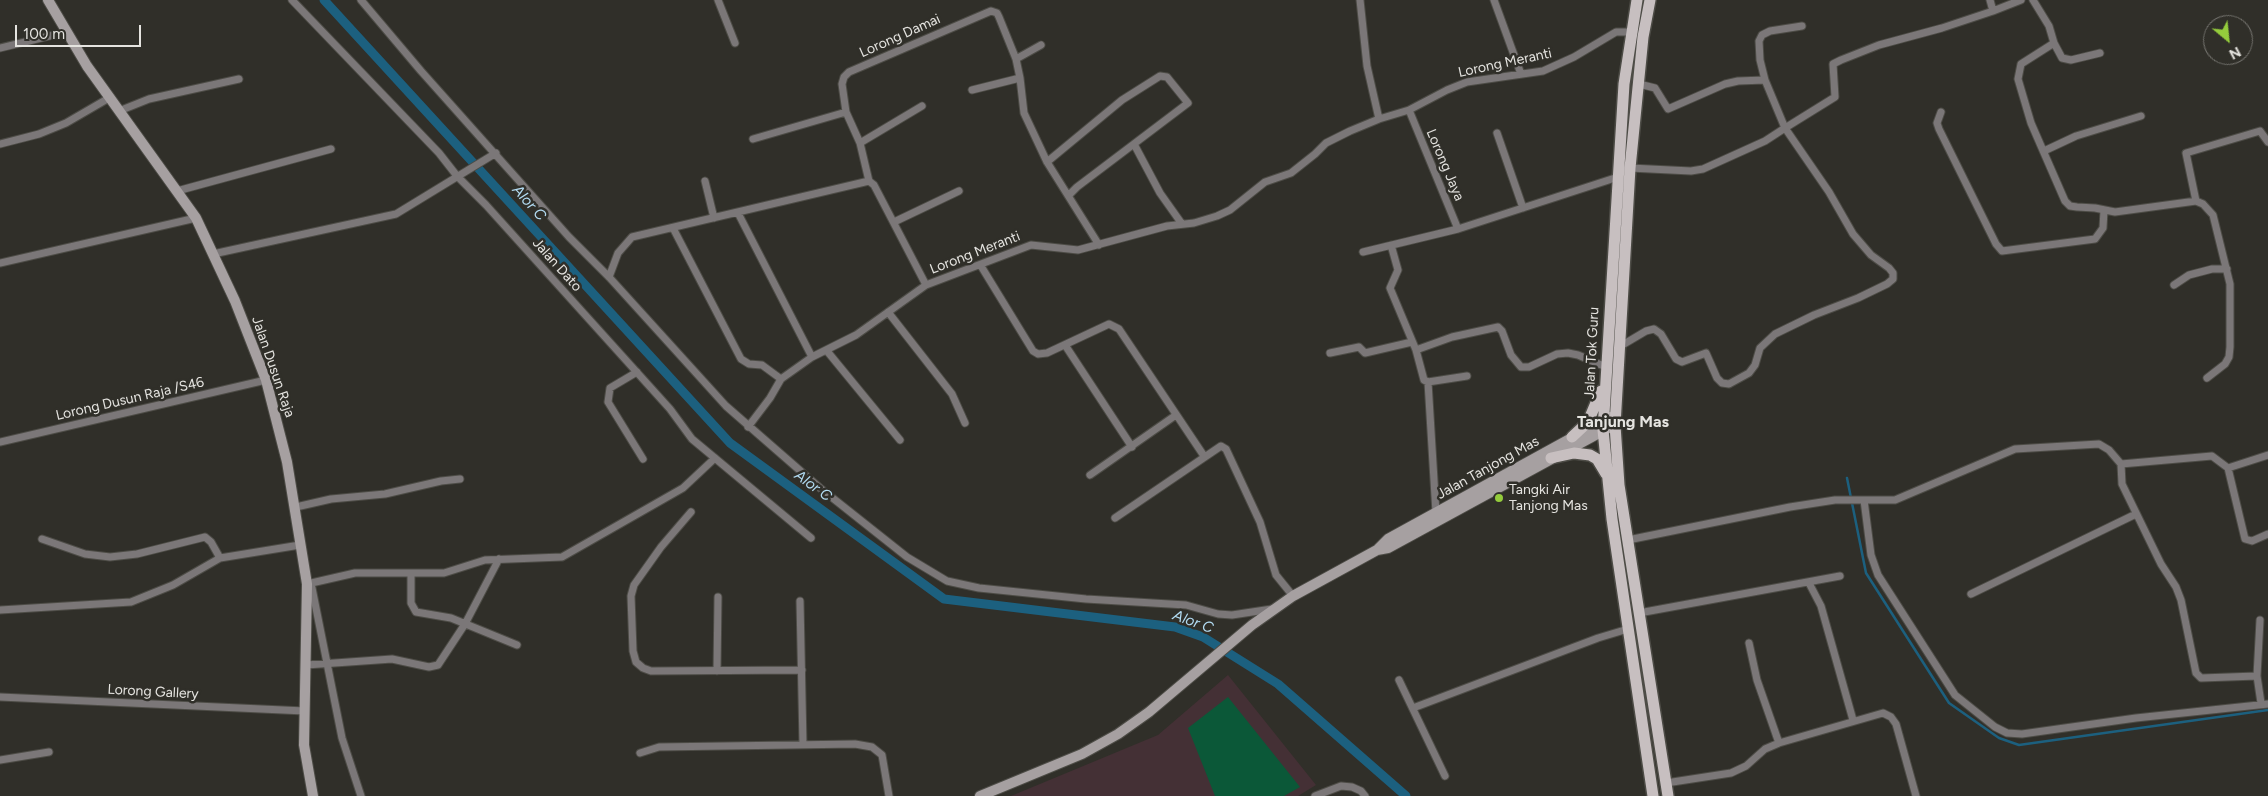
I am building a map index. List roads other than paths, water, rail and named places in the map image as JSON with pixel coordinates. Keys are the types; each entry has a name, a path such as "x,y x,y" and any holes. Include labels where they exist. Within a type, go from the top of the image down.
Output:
{"main road":[{"name":"Jalan Dusun Raja","path":"48,0 66,32 109,98 196,218 235,301 266,380 278,422 296,507 300,545 309,583 304,745 313,796"},
{"name":"Jalan Tok Guru","path":"1637,0 1634,32 1624,84 1605,387 1668,796"},
{"name":"Jalan Tok Guru","path":"1651,0 1644,37 1630,168 1618,347 1609,422 1608,478 1653,796"},
{"path":"1572,437 1588,422 1600,391 1605,387"},
{"name":"Jalan Tanjong Mas","path":"980,796 1082,754 1112,738 1142,718 1252,625 1293,596 1377,550 1388,539 1572,437 1609,422"},
{"name":"Jalan Tanjong Mas","path":"1377,550 1388,548 1551,458 1609,422"},
{"path":"1551,458 1574,453 1590,455 1597,459 1608,478"}],"street":[{"name":"Jalan Dato","path":"292,0 439,153 670,409 692,439 811,538"},
{"path":"361,0 493,155 748,427 890,546 947,581 979,588 1186,605 1218,614 1232,615 1275,608"},
{"path":"718,0 735,43"},
{"path":"1360,0 1366,66 1380,119"},
{"path":"1494,0 1521,74"},
{"path":"1990,0 1993,12"},
{"path":"1630,168 1691,172 1703,169 1765,141 1835,97 1833,64 1879,45 1993,12 2022,0"},
{"path":"2033,0 2049,26 2054,44 2062,58 2071,60 2100,52"},
{"name":"Lorong Damai","path":"926,285 874,185 869,181 860,143 846,112 842,84 844,77 849,72 984,12 997,13 1016,59 1024,113 1047,162 1099,245"},
{"path":"1618,347 1646,330 1654,329 1661,334 1676,359 1682,362 1688,362 1702,352 1706,353 1717,378 1722,384 1728,384 1749,373 1760,348 1776,334 1880,288 1893,279 1893,273 1889,268 1871,256 1853,234 1829,192 1785,128 1765,80 1758,41 1762,35 1770,31 1802,26"},
{"path":"0,48 66,32"},
{"name":"Lorong Meranti","path":"748,427 770,398 781,379 812,357 856,335 926,285 1031,246 1078,250 1217,216 1230,210 1265,182 1291,173 1304,164 1326,143 1380,119 1409,110 1467,82 1521,74 1557,66 1616,32 1634,32"},
{"path":"2054,44 2021,64 2018,71 2018,79 2028,113 2062,196 2070,206 2126,212 2196,201 2203,204 2212,215 2230,284 2229,357 2224,364 2207,378"},
{"path":"1016,59 1041,45"},
{"path":"1047,162 1122,100 1160,76 1167,77 1188,103 1069,196"},
{"path":"972,90 1020,78"},
{"path":"119,111 157,97 240,79"},
{"path":"1639,84 1655,88 1668,109 1725,84 1738,81 1765,80"},
{"path":"0,144 39,134 66,123 109,98"},
{"path":"860,143 922,106"},
{"name":"Lorong Jaya","path":"1409,110 1458,229"},
{"path":"753,139 846,112"},
{"path":"1941,112 1937,123 1939,129 1996,244 2002,251 2095,239 2103,228 2104,210"},
{"path":"2044,151 2076,136 2141,116"},
{"path":"2196,201 2186,154 2260,131 2268,142"},
{"path":"1497,133 1523,208"},
{"path":"1134,144 1160,193 1182,224"},
{"path":"177,191 332,149"},
{"path":"213,254 389,216 416,204 458,175 493,155"},
{"path":"1363,252 1458,229 1618,177"},
{"path":"705,181 714,218"},
{"path":"609,277 618,253 632,237 869,181"},
{"path":"894,222 959,191"},
{"path":"738,213 812,357"},
{"path":"0,263 196,218"},
{"path":"673,228 741,359 749,364 762,365 781,379"},
{"path":"1390,245 1398,270 1390,288 1416,350 1421,376 1428,382 1436,513"},
{"path":"981,266 1032,351 1038,354 1047,353 1102,326 1114,325 1127,339 1204,456"},
{"path":"2174,285 2189,276 2212,269 2227,269"},
{"path":"888,312 952,394 965,423"},
{"path":"1416,350 1452,337 1498,328 1502,331 1511,355 1521,367 1529,367 1557,354 1568,353 1578,355 1606,367"},
{"path":"1330,353 1359,348 1365,353 1412,342"},
{"path":"1065,345 1132,447"},
{"path":"828,350 900,440"},
{"path":"637,372 610,388 608,402 643,459"},
{"path":"1428,382 1466,376"},
{"name":"Lorong Dusun Raja /S46","path":"0,442 266,380"},
{"path":"1090,475 1176,415"},
{"path":"1628,540 1790,507 1835,500 1880,502 1895,500 2015,449 2099,444 2110,450 2121,464 2122,484 2181,600 2196,673 2200,678 2257,676"},
{"path":"1115,518 1204,456 1222,446 1226,449 1260,522 1276,575 1293,596"},
{"path":"2228,468 2268,455"},
{"path":"2121,464 2212,456 2228,468 2245,539 2252,541 2268,534"},
{"path":"361,796 342,738 309,583 355,573 444,573 473,563 499,558 552,559 571,554 683,488 715,458"},
{"path":"296,507 331,499 385,494 441,481 460,479"},
{"path":"1862,500 1871,555 1878,575 1955,695 2001,730 2022,734 2265,703 2257,676 2260,620"},
{"path":"691,512 661,547 634,586 631,596 632,651 636,662 643,668 651,671 802,670"},
{"path":"1971,594 2136,514"},
{"path":"42,539 85,554 110,557 137,554 205,537 211,542 220,558"},
{"path":"0,610 116,605 131,602 173,585 220,558 300,545"},
{"path":"306,665 392,659 434,667 442,661 465,624 499,558"},
{"path":"411,573 411,603 416,612 451,618 518,645"},
{"path":"1639,613 1840,576"},
{"path":"1809,583 1821,606 1853,720"},
{"path":"717,671 718,597"},
{"path":"800,601 803,745"},
{"path":"1413,708 1598,638 1628,629"},
{"path":"1749,643 1757,680 1779,743"},
{"path":"1399,680 1445,776"},
{"name":"Lorong Gallery","path":"0,697 305,711"},
{"path":"1666,783 1730,773 1746,766 1765,748 1853,720 1883,713 1891,717 1896,724 1916,796"},
{"path":"640,753 659,747 855,744 872,747 882,755 889,796"},
{"path":"0,760 49,752"},
{"path":"1315,796 1341,786 1352,787 1362,791 1365,796"}],"waterway":[{"name":"Alor C","path":"324,0 730,443 944,599 1175,627 1203,637 1278,684 1406,796"},
{"path":"1847,478 1866,573 1949,703 1999,738 2019,745 2268,710"}],"place":[{"name":"Tangki Air Tanjong Mas","path":"1499,498"}],"district":[{"name":"Tanjung Mas","path":"1623,422"}]}
